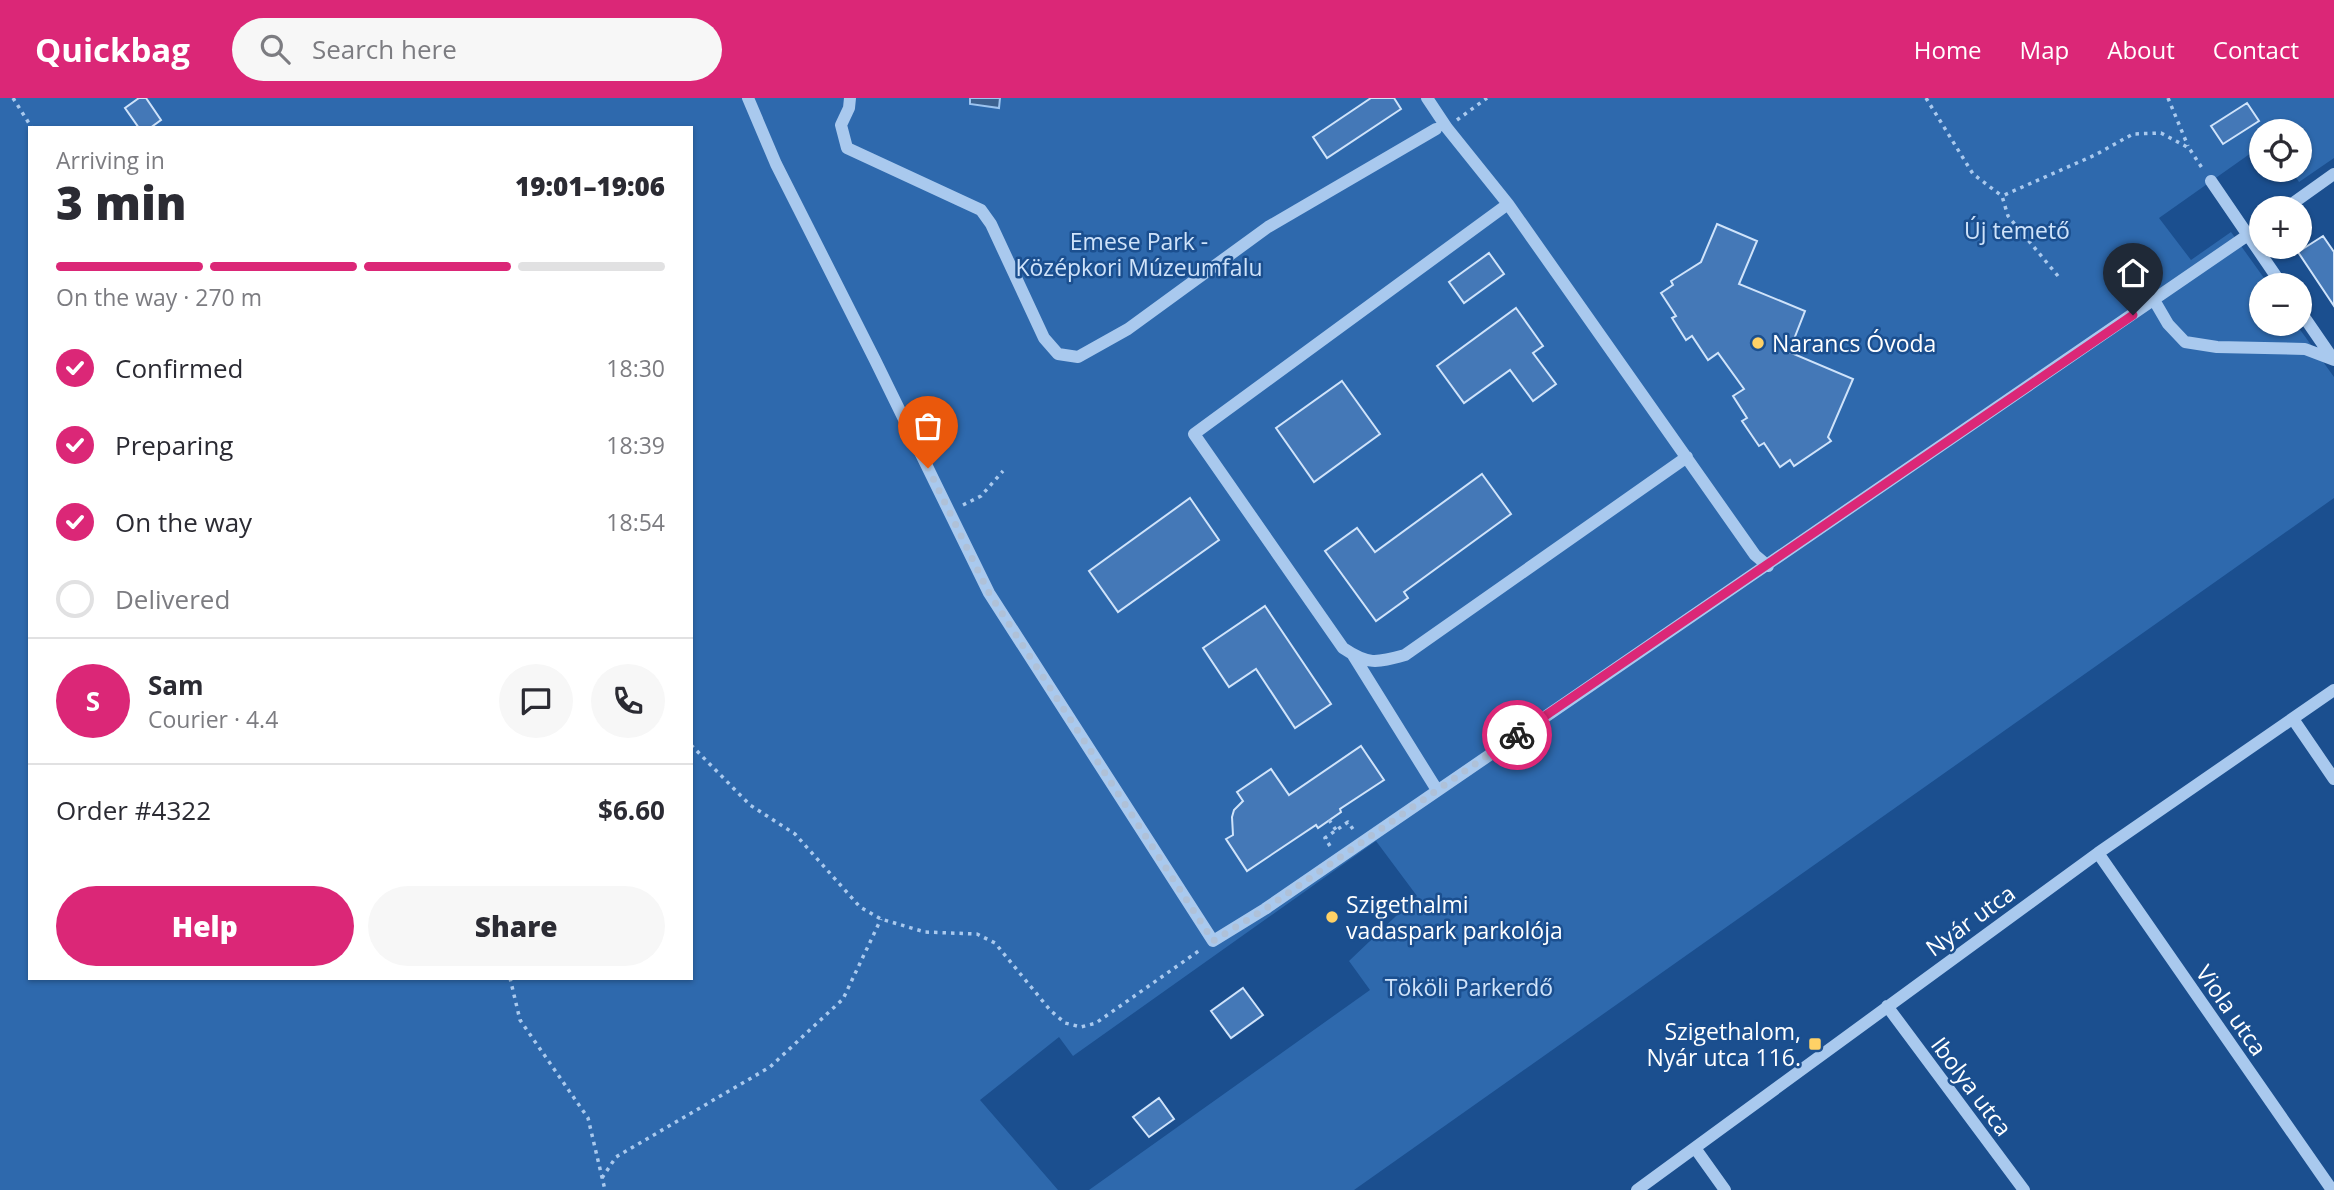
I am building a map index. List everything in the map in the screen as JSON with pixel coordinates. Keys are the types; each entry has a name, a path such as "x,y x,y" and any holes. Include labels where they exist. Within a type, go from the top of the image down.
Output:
{"street":[{"path":"748,98 776,163 989,593 1213,941 1265,909 2248,236"},
{"path":"850,98 849,108 841,125 847,148 981,210 991,224 1044,338 1058,354 1079,357 1128,329 1268,227 1442,129"},
{"path":"1427,98 1442,129 1508,204 1755,555 1768,566"},
{"path":"2303,196 2334,174"},
{"path":"2211,181 2274,273"},
{"path":"1508,204 1194,434 1343,648 1361,660 1382,661 1405,656 1687,457"},
{"path":"2154,300 2168,324 2185,342 2217,348 2305,349 2334,360"},
{"path":"2312,328 2334,360"},
{"path":"1353,655 1437,790"},
{"name":"Nyár utca","path":"1637,1190 2098,853 2334,690"},
{"path":"2293,719 2334,779"},
{"name":"Viola utca","path":"2098,853 2332,1190"},
{"name":"Ibolya utca","path":"1887,1006 2024,1190"},
{"path":"1695,1148 1725,1190"}],"path":[{"path":"13,98 31,126"},
{"path":"1442,129 1487,98"},
{"path":"1926,98 1973,174 2002,197 2008,216 2058,276"},
{"path":"2168,98 2189,148 2211,181"},
{"path":"2002,197 2095,155 2133,134 2161,133 2189,148"},
{"path":"948,512 981,496 1003,471"},
{"path":"693,747 750,805 795,834 860,906 881,919 925,932 977,934 995,943 1050,1010 1065,1023 1081,1027 1096,1023 1213,941"},
{"path":"1329,820 1337,830"},
{"path":"602,1178 616,1157 770,1067 843,999 881,919"},
{"path":"510,980 520,1020 588,1118 605,1190"}],"green space":[{"path":"0,98 970,98 970,104 999,107 1000,98 2334,98 2334,158 2312,173 2312,119 2249,119 2249,154 2159,218 2191,260 2231,232 2260,273 2249,273 2249,336 2305,336 2334,377 2334,498 1354,1190 1089,1190 1370,990 1349,961 1417,896 1376,841 1073,1056 1059,1037 980,1100 1058,1190 0,1190"}],"shaded area":[{"path":"970,98 1000,98 999,108 970,104"}],"building":[{"path":"139,98 146,98 161,120 153,126 138,126 125,108"},
{"path":"1371,98 1394,98 1401,109 1327,158 1313,137"},
{"path":"2247,103 2258,119 2249,119 2249,127 2223,144 2211,126"},
{"path":"1717,224 1757,241 1739,284 1805,311 1789,352 1853,379 1828,437 1831,441 1794,466 1790,460 1780,467 1764,443 1759,446 1742,421 1747,418 1733,396 1744,389 1718,353 1708,360 1692,336 1686,340 1672,318 1676,316 1661,293 1673,285 1671,281 1701,262"},
{"path":"2323,236 2334,252 2334,306 2303,259 2312,259 2312,243"},
{"path":"1489,253 1504,274 1464,303 1449,282"},
{"path":"1516,308 1543,346 1533,353 1556,384 1533,401 1510,370 1464,403 1437,366"},
{"path":"1342,381 1380,434 1314,482 1276,428"},
{"path":"1482,474 1511,514 1404,592 1408,598 1376,621 1325,551 1357,528 1375,552"},
{"path":"1190,498 1219,540 1118,612 1089,571"},
{"path":"1265,606 1331,704 1295,728 1256,669 1229,687 1203,648"},
{"path":"1361,746 1384,780 1340,809 1341,812 1318,828 1316,825 1247,871 1226,839 1233,835 1234,810 1243,801 1237,792 1271,769 1289,795"},
{"path":"1243,988 1263,1015 1231,1038 1211,1011"},
{"path":"1159,1098 1174,1119 1149,1137 1133,1117"}],"way so far":[{"path":"928,468 989,593 1213,941 1265,909 1517,735"}],"place":[{"name":"Narancs Óvoda","path":"1758,343"},
{"name":"Szigethalmi vadaspark parkolója","path":"1332,917"},
{"name":"Szigethalom, Nyár utca 116.","path":"1815,1044"}],"route":[{"path":"1517,735 2133,315"}],"park label":[{"name":"Új temető","path":"2017,230"},
{"name":"Emese Park - Középkori Múzeumfalu","path":"1139,254"},
{"name":"Tököli Parkerdő","path":"1469,987"}]}
